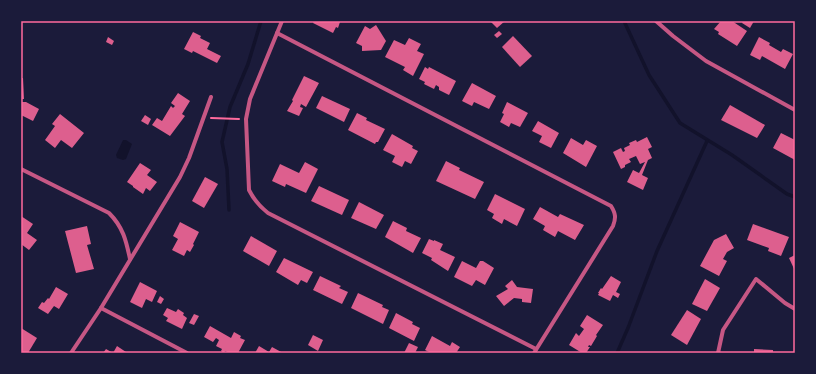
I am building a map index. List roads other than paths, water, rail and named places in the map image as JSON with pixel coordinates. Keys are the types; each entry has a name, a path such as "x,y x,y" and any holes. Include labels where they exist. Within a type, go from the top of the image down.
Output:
{"street":[{"path":"277,33 611,206 615,212 616,219 613,226 535,351 268,213 254,200 249,190 246,119 250,99 277,33 282,21"},
{"path":"656,21 706,61 795,110"},
{"path":"71,353 101,308 180,177 189,158 211,97"},
{"path":"21,169 109,213 117,222 126,239 130,259"},
{"path":"718,353 723,330 756,279 785,303 795,309"},
{"path":"101,308 187,353"}],"waterway":[{"path":"229,210 227,169 222,142 230,107 248,64 261,21"},
{"path":"624,21 649,75 680,123 732,155 787,194 795,197"},
{"path":"617,353 657,251 707,141"}]}
